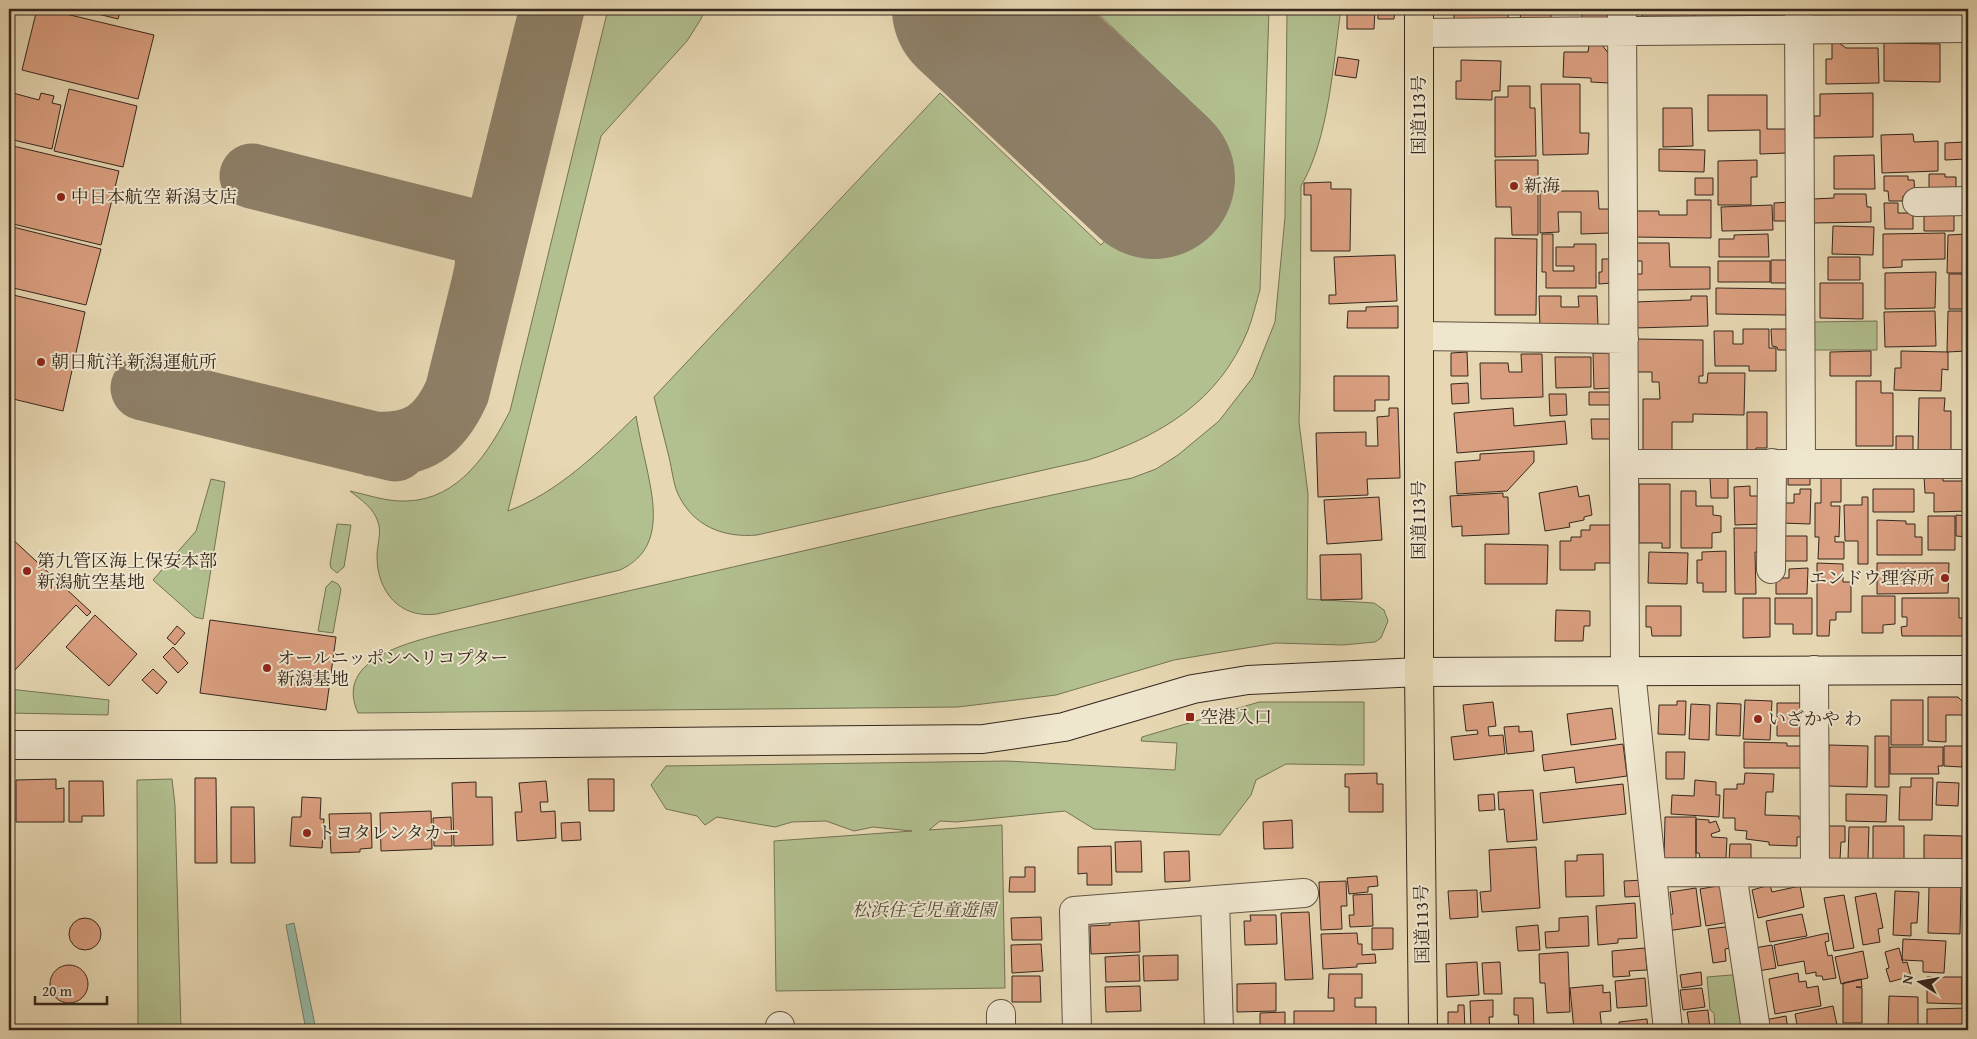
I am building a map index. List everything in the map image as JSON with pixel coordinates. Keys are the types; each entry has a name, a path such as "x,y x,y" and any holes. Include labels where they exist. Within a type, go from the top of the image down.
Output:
{"highway":[{"name":"国道113号","path":"1419,21 1419,672 1423,1030"}],"street":[{"path":"1799,19 1801,463"},
{"path":"1419,21 1799,19 1968,28"},
{"path":"1622,20 1628,671 1652,872 1668,1030"},
{"path":"1918,202 1968,201"},
{"path":"1419,336 1624,339"},
{"path":"1771,569 1772,463"},
{"path":"1626,464 1968,464"},
{"path":"1814,670 1815,872"},
{"path":"9,745 335,745 983,739 1064,727 1193,689 1248,680 1419,672 1968,670"},
{"path":"1652,872 1968,873"},
{"path":"1732,873 1756,1030"},
{"path":"1077,1030 1074,911 1304,893"},
{"path":"1215,900 1218,1030"}],"green space":[{"path":"608,9 705,9 687,41 601,136 508,511 543,494 560,483 592,458 636,416 652,498 653,526 650,539 634,561 620,570 437,614 412,612 393,600 386,591 378,569 377,556 380,530 378,522 370,508 350,491 399,501 425,499 442,492 457,483 470,471 502,427 510,411"},
{"path":"1093,9 1269,9 1260,290 1248,330 1236,355 1221,377 1203,397 1162,428 1114,451 1088,460 757,535 721,532 701,522 684,505 676,490 654,397 940,93 1101,245 1212,122"},
{"path":"1287,9 1341,9 1324,123 1318,146 1301,186 1299,422 1308,494 1307,599 1374,603 1384,610 1388,621 1381,638 1375,642 1343,645 1276,643 1174,660 1056,695 958,707 358,713 353,694 356,679 366,666 380,656 416,641 982,510 1132,478 1156,469 1178,455 1219,421 1253,377 1275,322 1285,217"},
{"path":"1877,321 1877,350 1812,350 1812,322"},
{"path":"211,479 225,482 203,619 195,617 153,580 196,531"},
{"path":"337,524 351,525 344,567 337,573 331,568 330,564"},
{"path":"332,581 338,584 341,589 333,633 318,631 326,587"},
{"path":"9,689 109,700 108,715 9,713"},
{"name":"松浜住宅児童遊園","path":"1259,702 1364,702 1364,765 1286,764 1256,780 1251,795 1220,835 1094,829 1065,811 956,822 940,821 929,830 1002,825 1005,988 776,991 774,841 912,831 873,827 854,831 826,821 792,822 775,827 717,817 705,825 697,816 666,809 651,785 666,766 1007,761 1175,770 1177,743 1141,741 1142,737"},
{"path":"172,779 175,805 181,1030 138,1030 137,780"},
{"path":"1743,974 1752,1030 1715,1030 1714,1013 1710,1010 1707,977"}],"shaded area":[{"path":"294,923 316,1030 306,1030 286,925"}],"building":[{"path":"37,9 45,9 154,35 138,99 22,70"},
{"path":"78,9 121,9 118,19"},
{"path":"1347,9 1375,9 1374,29 1347,29"},
{"path":"1378,9 1395,9 1394,19 1378,19"},
{"path":"1454,9 1508,9 1508,20 1454,21"},
{"path":"1521,9 1551,9 1551,21 1520,21"},
{"path":"1582,9 1608,9 1608,19 1582,19"},
{"path":"1642,9 1695,9 1695,18 1642,19"},
{"path":"1751,9 1784,9 1784,17 1751,17"},
{"path":"1819,9 1869,9 1869,22 1859,15 1848,15 1848,21 1812,20 1811,12 1819,12"},
{"path":"1881,9 1901,9 1901,23 1881,22"},
{"path":"1918,9 1956,9 1956,20 1918,20"},
{"path":"1832,43 1839,43 1846,48 1878,48 1879,83 1826,84 1826,59 1832,59"},
{"path":"1884,43 1940,44 1940,82 1884,81"},
{"path":"1589,45 1602,45 1609,54 1609,83 1591,82 1591,78 1563,77 1564,52 1588,52"},
{"path":"1338,57 1359,60 1356,78 1335,75"},
{"path":"1461,60 1501,61 1500,91 1492,91 1492,100 1456,99 1456,81 1461,81"},
{"path":"1541,84 1580,84 1580,133 1589,133 1588,154 1543,155"},
{"path":"1508,86 1530,86 1530,108 1535,108 1536,156 1495,157 1495,97 1508,97"},
{"path":"69,89 137,106 123,167 54,151"},
{"path":"9,92 39,100 41,93 54,96 52,103 61,105 52,149 9,139"},
{"path":"1873,93 1873,137 1814,138 1814,116 1820,116 1820,94"},
{"path":"1708,95 1767,95 1767,129 1787,129 1787,153 1760,154 1760,130 1708,131"},
{"path":"1663,108 1692,108 1693,146 1663,147"},
{"path":"1913,134 1914,142 1938,141 1938,171 1882,173 1881,135"},
{"path":"1965,142 1966,159 1945,160 1945,143"},
{"name":"中日本航空 新潟支店","path":"9,145 119,171 101,245 9,223"},
{"path":"1659,149 1705,150 1704,172 1659,171"},
{"path":"1874,155 1875,189 1834,189 1834,156"},
{"path":"1495,160 1538,160 1538,235 1512,235 1511,207 1496,207"},
{"path":"1757,160 1757,177 1751,177 1751,205 1718,205 1718,161"},
{"path":"1929,174 1945,174 1945,177 1956,177 1956,196 1929,196"},
{"path":"1884,176 1908,176 1908,180 1914,180 1915,195 1903,196 1903,201 1889,201 1888,191 1884,191"},
{"path":"1695,178 1713,178 1713,195 1695,195"},
{"path":"1331,182 1331,189 1351,189 1350,251 1311,251 1311,195 1304,195 1304,183"},
{"path":"1540,191 1598,191 1599,209 1610,209 1610,233 1581,234 1581,212 1558,212 1559,232 1540,233"},
{"path":"1834,194 1866,194 1867,207 1871,207 1871,222 1814,223 1813,199 1834,198"},
{"path":"1687,200 1711,200 1711,238 1634,237 1634,211 1659,211 1659,215 1687,215"},
{"path":"1790,202 1791,221 1774,221 1774,203"},
{"path":"1884,203 1898,203 1898,213 1913,213 1913,229 1885,229"},
{"path":"1772,205 1773,230 1722,231 1721,207"},
{"path":"1924,209 1954,209 1954,231 1924,231"},
{"name":"朝日航洋 新潟運航所","path":"9,226 101,249 86,305 9,287"},
{"path":"1833,226 1874,227 1873,255 1832,254"},
{"path":"1945,233 1945,259 1902,260 1902,267 1883,268 1883,234"},
{"path":"1542,234 1553,234 1553,271 1574,271 1574,266 1556,266 1556,247 1574,247 1574,244 1596,244 1596,288 1546,288 1546,272 1542,272"},
{"path":"1768,234 1769,257 1719,257 1719,239 1734,239 1734,235"},
{"path":"1967,234 1967,273 1947,273 1948,235"},
{"path":"1495,238 1537,239 1536,315 1495,315"},
{"path":"1628,243 1669,243 1670,267 1710,267 1710,289 1636,290 1636,274 1642,274 1642,261 1628,261"},
{"path":"1395,255 1397,301 1329,304 1329,295 1336,295 1334,257"},
{"path":"1828,257 1860,257 1860,280 1828,280"},
{"path":"1602,259 1611,259 1611,283 1599,284 1599,272 1602,272"},
{"path":"1771,260 1789,260 1789,283 1771,283"},
{"path":"1718,261 1770,261 1770,282 1718,282"},
{"path":"1936,272 1935,308 1885,309 1885,273"},
{"path":"1949,274 1966,274 1965,309 1949,309"},
{"path":"1820,283 1863,283 1863,319 1820,318"},
{"path":"1716,288 1787,289 1786,315 1716,314"},
{"name":"朝日航洋 新潟運航所","path":"9,294 85,312 63,411 9,398 9,325 12,312 9,311"},
{"path":"1539,296 1561,296 1561,307 1579,307 1578,296 1597,296 1598,326 1540,328"},
{"path":"1691,296 1707,296 1708,326 1634,328 1634,302 1691,300"},
{"path":"1398,306 1398,328 1347,328 1348,311 1366,311 1366,307"},
{"path":"1935,311 1936,346 1885,347 1884,312"},
{"path":"1948,311 1967,311 1967,351 1947,352"},
{"path":"1743,329 1769,329 1769,348 1776,348 1776,371 1749,371 1749,366 1715,366 1714,331 1733,331 1733,344 1743,344"},
{"path":"1771,329 1790,329 1791,350 1778,350 1777,347 1772,346"},
{"path":"1636,339 1703,340 1703,376 1699,376 1699,383 1707,383 1708,373 1745,373 1744,415 1693,414 1693,422 1672,422 1672,451 1643,451 1643,399 1660,399 1659,382 1652,382 1652,372 1636,372"},
{"path":"1871,351 1871,376 1830,376 1830,352"},
{"path":"1901,351 1948,352 1948,370 1942,369 1941,391 1894,390 1895,368 1901,368"},
{"path":"1467,352 1468,376 1451,376 1451,353"},
{"path":"1593,353 1611,353 1612,388 1594,389"},
{"path":"1521,354 1542,354 1543,397 1481,399 1480,363 1508,363 1509,372 1522,372"},
{"path":"1555,357 1591,357 1591,387 1556,388"},
{"path":"1334,376 1389,376 1389,400 1375,400 1375,411 1334,411"},
{"path":"1856,381 1881,381 1881,393 1893,393 1893,446 1856,446"},
{"path":"1468,383 1469,403 1452,404 1451,384"},
{"path":"1589,392 1612,392 1612,405 1589,405"},
{"path":"1549,394 1566,394 1567,415 1550,416"},
{"path":"1919,398 1945,398 1944,411 1951,411 1951,452 1918,452"},
{"path":"1389,408 1398,408 1400,478 1367,479 1368,495 1318,497 1316,433 1366,432 1366,446 1378,446 1377,417 1389,416"},
{"path":"1513,408 1514,426 1565,421 1567,444 1457,453 1454,413"},
{"path":"1747,412 1767,412 1767,448 1756,448 1756,456 1747,456"},
{"path":"1591,419 1613,419 1614,439 1592,439"},
{"path":"1896,436 1913,436 1913,453 1896,452"},
{"path":"1534,451 1534,462 1507,491 1457,494 1455,462 1480,460 1480,454"},
{"path":"1788,475 1810,475 1810,485 1788,485"},
{"path":"1924,476 1943,476 1943,481 1967,481 1968,511 1934,512 1934,493 1925,493"},
{"path":"1710,477 1728,477 1728,498 1711,498"},
{"path":"1821,478 1841,478 1841,502 1831,502 1831,506 1840,506 1839,537 1835,536 1835,542 1844,542 1844,559 1818,559 1819,537 1815,537 1815,503 1821,503"},
{"path":"1639,484 1670,484 1670,548 1662,548 1662,543 1639,543"},
{"path":"1577,486 1579,497 1589,495 1592,515 1584,517 1584,520 1569,523 1570,527 1545,531 1539,493"},
{"path":"1750,486 1750,496 1761,496 1762,524 1735,525 1734,487"},
{"path":"1800,489 1811,489 1810,524 1781,523 1781,503 1794,503 1794,494 1800,494"},
{"path":"1873,489 1914,489 1914,512 1873,512"},
{"path":"1681,491 1696,491 1696,506 1713,506 1713,515 1721,516 1721,532 1712,533 1712,548 1681,548"},
{"path":"1503,493 1503,497 1508,497 1509,534 1462,536 1462,526 1452,527 1450,496"},
{"path":"1379,497 1382,540 1327,544 1324,500"},
{"path":"1862,497 1868,497 1868,564 1858,564 1858,541 1845,541 1844,505 1862,505"},
{"path":"1956,515 1968,516 1968,537 1956,536"},
{"path":"1928,516 1955,516 1955,550 1928,550"},
{"path":"1877,520 1906,521 1906,524 1915,524 1915,537 1922,537 1922,555 1877,555"},
{"path":"1590,525 1610,525 1610,563 1595,563 1595,570 1560,570 1560,541 1571,541 1571,537 1581,537 1581,530 1590,530"},
{"path":"1734,528 1765,528 1765,552 1755,552 1756,594 1735,594"},
{"name":"第九管区海上保安本部 新潟航空基地","path":"9,536 91,612 87,616 76,605 14,671 9,666"},
{"path":"1777,536 1807,536 1807,561 1778,561"},
{"path":"1485,544 1548,545 1547,584 1485,584"},
{"path":"1726,551 1726,592 1703,592 1703,583 1697,583 1697,560 1702,560 1702,552"},
{"path":"1649,552 1688,553 1687,584 1648,583"},
{"path":"1361,554 1362,599 1321,600 1320,555"},
{"path":"1817,563 1843,564 1843,582 1851,582 1851,612 1836,612 1836,620 1830,620 1829,636 1817,636"},
{"path":"1877,563 1949,563 1948,593 1877,594"},
{"path":"1808,568 1807,594 1776,594 1776,578 1789,578 1789,569"},
{"path":"1862,596 1895,596 1895,624 1883,625 1883,633 1862,633"},
{"path":"1743,598 1770,598 1770,637 1743,638"},
{"path":"1775,598 1812,598 1812,634 1793,634 1793,624 1775,624"},
{"path":"1902,598 1959,598 1959,618 1963,618 1963,636 1902,636 1901,627 1907,626 1907,617 1902,617"},
{"path":"1646,606 1681,606 1681,636 1652,636 1651,627 1646,627"},
{"path":"1556,610 1590,611 1590,626 1584,626 1583,641 1555,641"},
{"path":"95,615 137,654 109,686 66,647"},
{"name":"オールニッポンヘリコプター 新潟基地","path":"210,620 336,637 326,710 200,693"},
{"path":"177,626 185,633 175,645 167,638"},
{"path":"173,647 188,663 178,673 163,657"},
{"path":"153,669 167,682 157,694 142,680"},
{"path":"1928,697 1958,697 1967,706 1967,715 1946,715 1946,742 1928,741"},
{"path":"1745,700 1772,701 1770,740 1743,739"},
{"path":"1891,700 1923,700 1923,745 1891,745"},
{"path":"1677,701 1686,701 1685,735 1658,734 1659,705 1677,705"},
{"path":"1493,702 1496,726 1488,727 1489,736 1503,735 1505,754 1454,760 1451,737 1478,734 1477,730 1466,731 1463,705"},
{"path":"1717,703 1741,704 1740,736 1716,735"},
{"path":"1777,703 1800,703 1800,736 1777,736"},
{"path":"1691,704 1710,705 1709,740 1689,739"},
{"path":"1612,708 1616,739 1571,745 1567,714"},
{"path":"1519,726 1519,732 1532,731 1534,751 1507,754 1504,727"},
{"path":"1875,736 1889,736 1889,787 1875,787"},
{"path":"1744,742 1787,743 1787,746 1807,746 1807,768 1744,768"},
{"path":"1623,744 1627,776 1576,783 1574,767 1544,771 1542,755"},
{"path":"1829,745 1868,746 1867,787 1828,786"},
{"path":"1944,746 1963,746 1962,767 1944,766"},
{"path":"1890,747 1943,747 1943,766 1938,766 1939,774 1890,774"},
{"path":"1666,752 1685,752 1684,779 1666,779"},
{"path":"1377,773 1377,784 1383,784 1383,812 1349,812 1349,787 1345,787 1345,774"},
{"path":"1745,773 1774,774 1773,792 1766,792 1765,815 1799,816 1799,819 1807,819 1806,837 1797,837 1797,846 1769,845 1769,842 1746,839 1747,831 1735,830 1735,818 1723,818 1724,789 1737,789 1737,784 1744,784"},
{"path":"195,778 216,778 217,863 195,863"},
{"path":"1911,778 1933,778 1932,820 1899,820 1900,787 1911,787"},
{"path":"56,779 56,789 64,788 64,822 16,822 16,780"},
{"path":"588,779 614,779 614,811 589,811"},
{"path":"1695,780 1716,782 1716,795 1720,795 1719,817 1671,814 1672,795 1694,796"},
{"path":"69,781 103,781 104,816 82,816 82,822 69,822"},
{"path":"546,781 548,802 540,802 541,812 555,811 556,838 517,841 515,812 522,812 519,783"},
{"path":"476,782 476,797 492,797 493,845 454,846 452,783"},
{"path":"1937,782 1959,783 1958,806 1936,805"},
{"path":"1623,784 1626,814 1543,823 1540,793"},
{"path":"1533,790 1537,840 1507,842 1504,809 1499,810 1498,792"},
{"path":"1494,794 1495,810 1479,811 1478,795"},
{"path":"1846,794 1887,795 1886,822 1846,821"},
{"name":"トヨタレンタカー","path":"302,797 321,798 320,819 324,819 322,848 290,846 292,817 301,817"},
{"path":"231,807 254,807 255,863 231,863"},
{"path":"431,811 432,849 381,851 380,813"},
{"path":"371,813 372,848 360,849 360,852 331,853 329,814"},
{"path":"451,817 452,846 434,846 433,818"},
{"path":"1665,817 1696,817 1696,860 1664,860"},
{"path":"1696,819 1709,820 1709,823 1716,821 1720,831 1711,834 1712,837 1727,838 1726,858 1700,858 1699,853 1696,853"},
{"path":"1292,820 1293,848 1264,849 1263,822"},
{"path":"580,822 581,840 562,841 561,823"},
{"path":"1819,826 1845,826 1845,842 1841,842 1840,859 1818,858"},
{"path":"1873,826 1904,826 1904,862 1873,861"},
{"path":"1849,827 1869,827 1868,859 1848,859"},
{"path":"1924,835 1962,836 1962,863 1924,862"},
{"path":"1141,841 1142,872 1116,872 1115,842"},
{"path":"1730,844 1751,844 1751,862 1729,862"},
{"path":"1111,846 1112,885 1087,885 1087,873 1078,874 1078,847"},
{"path":"1536,847 1540,908 1482,912 1480,892 1491,891 1489,850"},
{"path":"1189,851 1190,881 1165,882 1164,852"},
{"path":"1603,854 1604,896 1566,897 1565,861 1577,861 1577,855"},
{"path":"1025,867 1035,867 1035,892 1009,892 1010,877 1025,877"},
{"path":"1377,876 1378,886 1368,887 1368,892 1349,894 1347,878"},
{"path":"1645,880 1645,896 1625,897 1624,881"},
{"path":"1346,881 1347,906 1341,906 1342,929 1321,930 1319,882"},
{"path":"1729,884 1735,921 1706,926 1700,889"},
{"path":"1770,885 1772,892 1800,886 1804,907 1758,918 1752,890"},
{"path":"1929,886 1961,887 1960,934 1928,933"},
{"path":"1696,888 1701,926 1667,931 1665,916 1673,914 1670,892"},
{"path":"1477,890 1478,917 1450,919 1448,891"},
{"path":"1895,891 1919,892 1917,923 1911,923 1911,936 1893,935"},
{"path":"1876,893 1883,928 1878,929 1880,942 1863,945 1855,897"},
{"path":"1372,894 1373,926 1350,927 1349,915 1354,915 1353,895"},
{"path":"1844,895 1854,948 1834,951 1824,898"},
{"path":"1635,903 1637,938 1618,939 1618,943 1598,945 1596,906"},
{"path":"1309,912 1313,979 1285,980 1281,913"},
{"path":"1802,914 1807,936 1770,942 1766,921"},
{"path":"1250,915 1276,915 1277,944 1245,945 1244,921 1251,921"},
{"path":"1588,916 1589,946 1546,948 1545,932 1559,931 1559,918"},
{"path":"1041,917 1042,940 1012,940 1011,918"},
{"path":"85,918 91,919 96,923 100,928 100,940 96,945 91,949 85,950 79,949 74,945 70,940 69,934 70,928 74,923 79,919"},
{"path":"1139,921 1140,952 1091,954 1090,926 1110,925 1110,922"},
{"path":"1538,925 1540,950 1518,951 1516,927"},
{"path":"1734,926 1737,947 1725,949 1726,961 1713,963 1708,929"},
{"path":"1372,928 1393,928 1393,949 1372,950"},
{"path":"1357,933 1358,944 1362,944 1362,955 1375,954 1376,963 1357,964 1357,967 1323,969 1321,934"},
{"path":"1828,933 1829,941 1825,942 1828,956 1832,955 1836,978 1823,980 1822,976 1816,976 1816,972 1806,974 1804,961 1778,966 1774,945"},
{"path":"1903,939 1946,941 1944,973 1923,972 1923,961 1902,960"},
{"path":"1041,944 1043,971 1012,973 1011,945"},
{"path":"1772,945 1776,968 1758,971 1754,948"},
{"path":"1645,948 1647,970 1629,971 1630,976 1613,977 1612,951"},
{"path":"1899,948 1903,963 1907,962 1911,976 1890,982 1886,969 1889,968 1885,952"},
{"path":"1863,951 1868,978 1841,984 1835,957"},
{"path":"1568,952 1570,1012 1547,1013 1545,983 1540,983 1539,954"},
{"path":"1139,955 1140,981 1106,982 1105,957"},
{"path":"1178,955 1178,980 1144,981 1143,956"},
{"path":"1477,962 1479,995 1447,997 1446,964"},
{"path":"1500,962 1502,994 1484,994 1482,963"},
{"path":"69,965 82,971 88,984 82,997 69,1003 56,997 50,984 56,971"},
{"path":"1701,972 1702,985 1682,988 1680,975"},
{"path":"1798,973 1799,982 1806,981 1807,988 1818,986 1821,1006 1775,1014 1769,979"},
{"path":"1329,974 1362,974 1362,998 1355,998 1355,1007 1376,1007 1376,1030 1294,1030 1294,1011 1334,1011 1334,998 1328,998"},
{"path":"1012,976 1040,976 1041,1002 1012,1002"},
{"path":"1927,977 1962,977 1962,1004 1927,1003"},
{"path":"1645,978 1647,1006 1617,1008 1615,981"},
{"path":"1861,979 1862,987 1856,987 1862,988 1862,1023 1843,1023 1843,983"},
{"path":"1276,983 1276,1011 1237,1012 1237,984"},
{"path":"1603,985 1603,993 1610,992 1611,1011 1600,1012 1602,1030 1574,1030 1570,988"},
{"path":"1140,986 1141,1011 1106,1012 1105,987"},
{"path":"1702,988 1705,1007 1683,1010 1680,990"},
{"path":"1889,996 1918,997 1918,1029 1888,1028"},
{"path":"1514,998 1533,998 1534,1030 1519,1030 1518,1015 1514,1015"},
{"path":"1493,1000 1493,1017 1489,1017 1490,1030 1471,1030 1470,1001"},
{"path":"1458,1005 1464,1005 1465,1030 1448,1030 1448,1012 1458,1012"},
{"path":"1833,1006 1838,1030 1798,1030 1795,1014"},
{"path":"1968,1008 1968,1030 1927,1030 1927,1009"},
{"path":"1708,1010 1710,1030 1690,1030 1687,1012"},
{"path":"1285,1012 1285,1030 1260,1030 1260,1013"},
{"path":"1786,1016 1788,1030 1767,1030 1765,1020"},
{"path":"1647,1019 1648,1030 1620,1030 1619,1022"},
{"path":"906,1025 946,1025 946,1030 906,1030"}],"taxiway":[{"path":"373,444 402,442 425,434 442,417 457,392 552,9"},
{"path":"252,176 471,231 481,241 486,252 485,278"},
{"path":"143,388 395,449"}],"runway":[{"path":"973,9 1154,178"}],"place":[{"name":"新海","path":"1514,186"},
{"name":"中日本航空 新潟支店","path":"61,197"},
{"name":"朝日航洋 新潟運航所","path":"41,362"},
{"name":"第九管区海上保安本部 新潟航空基地","path":"27,571"},
{"name":"エンドウ理容所","path":"1945,578"},
{"name":"オールニッポンヘリコプター 新潟基地","path":"267,668"},
{"name":"空港入口","path":"1190,717"},
{"name":"いざかや わ","path":"1758,719"},
{"name":"トヨタレンタカー","path":"307,833"}]}
